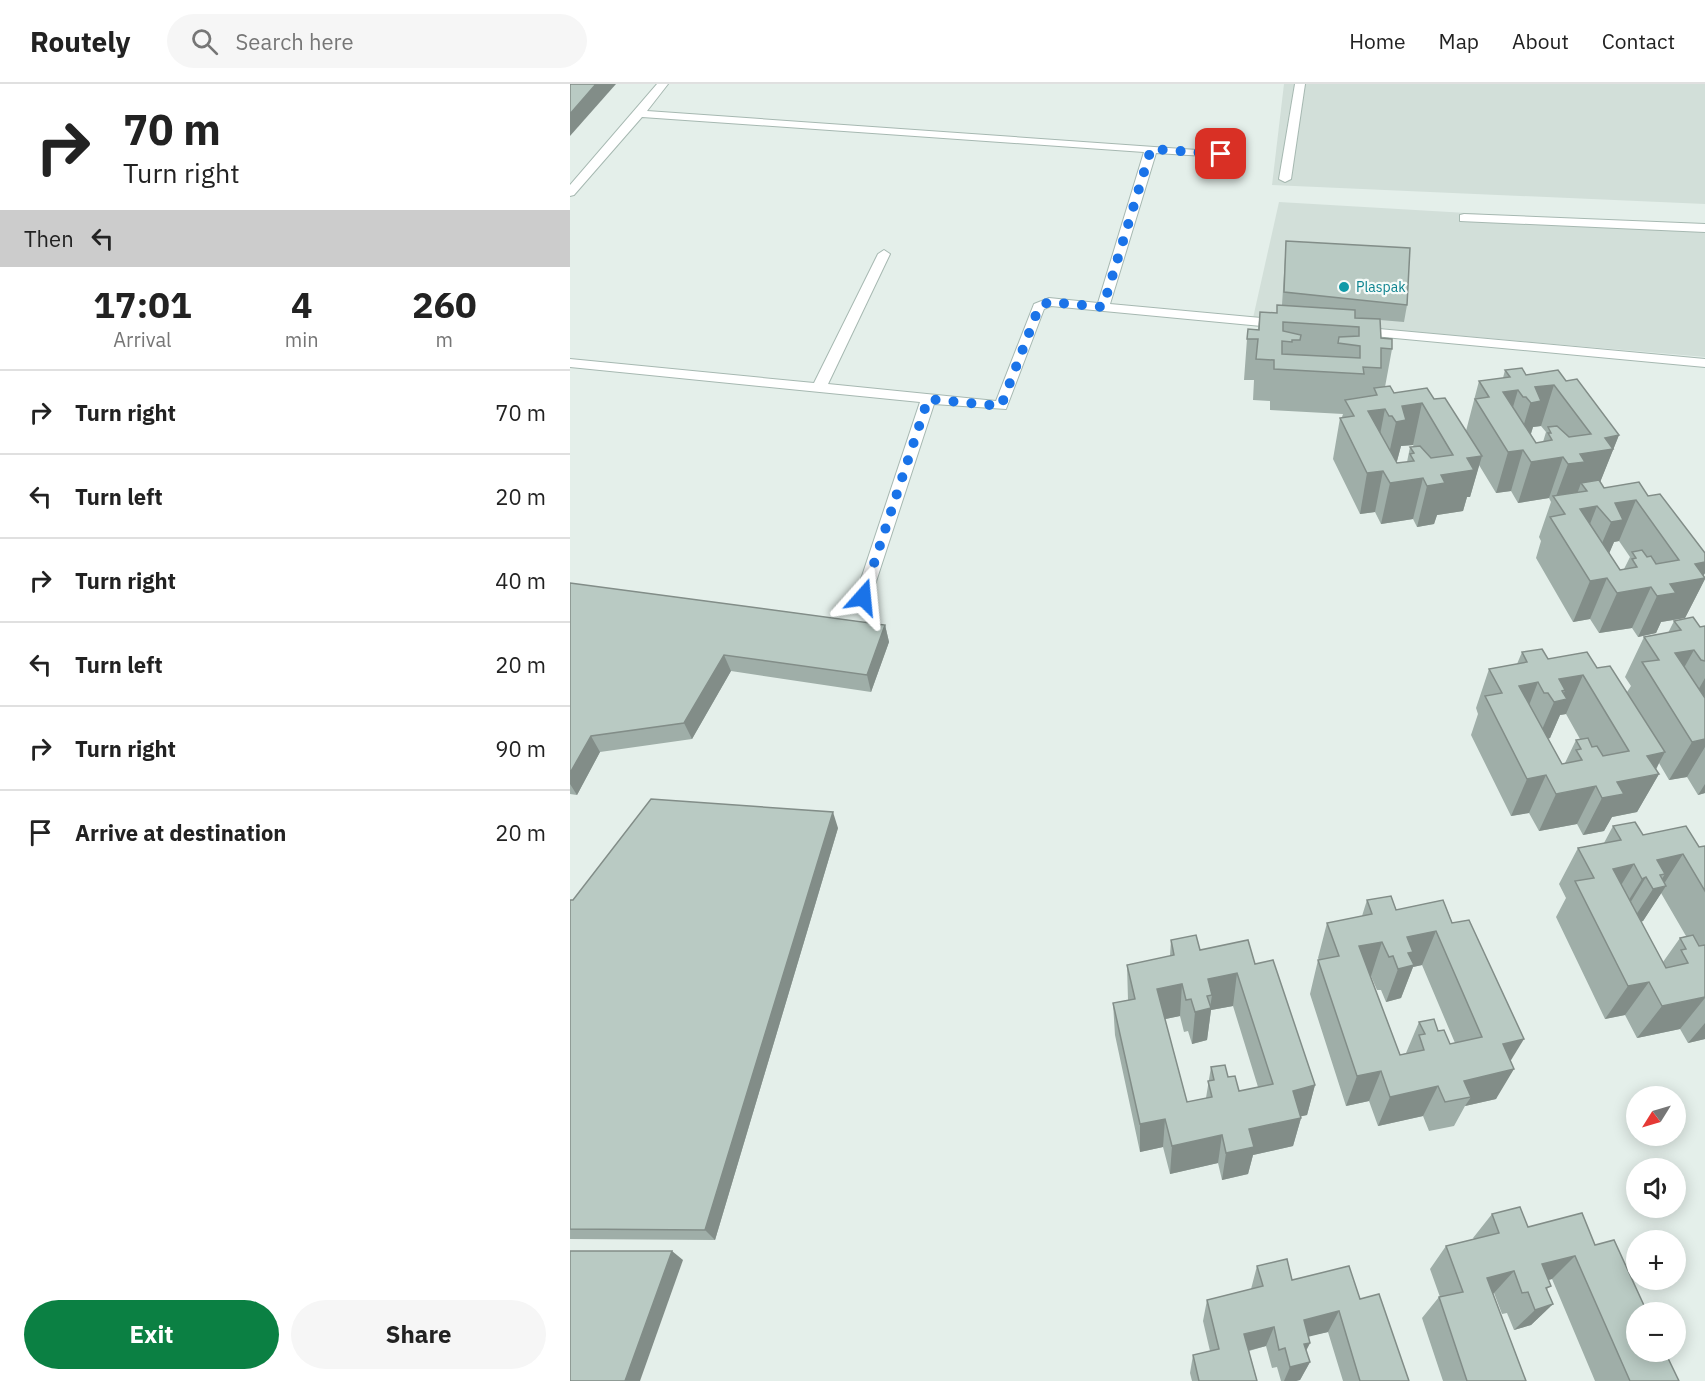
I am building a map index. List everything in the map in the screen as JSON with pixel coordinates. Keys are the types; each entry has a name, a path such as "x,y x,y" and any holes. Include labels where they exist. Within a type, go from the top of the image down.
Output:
{"lane":[{"path":"570,192 663,84"},
{"path":"1285,179 1300,84"},
{"path":"639,114 1221,154"},
{"path":"1103,307 1151,149"},
{"path":"1464,219 1705,228"},
{"path":"819,388 884,254"},
{"path":"570,363 1001,406 1039,307 1049,302 1292,324"},
{"path":"1339,329 1705,363"},
{"path":"863,597 928,399"}],"shaded area":[{"path":"1284,84 1705,84 1705,204 1272,185"},
{"path":"1279,202 1705,227 1705,357 1253,318"}],"building":[{"path":"570,84 596,84 570,114"},
{"name":"Plaspak","path":"1286,241 1410,248 1407,305 1284,292"},
{"path":"1277,305 1355,310 1355,318 1380,319 1381,338 1392,339 1392,349 1381,348 1381,368 1363,367 1364,374 1274,369 1274,360 1256,359 1258,339 1247,339 1248,329 1259,330 1260,312 1277,313","holes":["1283,322 1359,327 1359,336 1339,337 1338,343 1360,346 1360,358 1282,354 1282,341 1300,340 1301,335 1283,331"]},
{"path":"1522,368 1526,375 1558,370 1566,381 1577,379 1619,435 1605,438 1613,449 1580,454 1585,462 1568,464 1563,457 1531,462 1523,450 1508,452 1475,399 1489,397 1479,381 1510,377 1505,370","holes":["1554,385 1591,434 1569,437 1557,426 1548,427 1552,440 1536,443 1503,392 1518,390 1531,403 1541,401 1535,387"]},
{"path":"1390,386 1394,393 1427,388 1434,399 1445,398 1482,456 1467,458 1474,470 1441,475 1445,483 1427,486 1423,478 1390,483 1383,471 1367,473 1340,418 1354,416 1345,400 1377,395 1374,388","holes":["1422,403 1453,455 1431,458 1420,446 1410,447 1414,453 1410,454 1414,461 1397,463 1368,411 1385,409 1396,422 1406,420 1402,406"]},
{"path":"1599,480 1604,488 1639,482 1648,496 1660,494 1705,553 1705,562 1695,564 1705,578 1670,584 1676,593 1657,596 1651,587 1617,593 1607,578 1590,581 1550,517 1565,514 1553,496 1587,491 1581,483","holes":["1636,500 1679,560 1656,564 1651,556 1647,557 1642,550 1632,552 1636,558 1632,559 1637,567 1620,570 1580,509 1597,506 1611,522 1623,520 1615,503"]},
{"path":"570,583 885,625 867,675 724,655 684,723 591,736 570,773"},
{"path":"1693,617 1700,627 1705,626 1705,661 1701,660 1694,650 1675,653 1705,698 1705,739 1692,742 1642,662 1659,660 1644,637 1681,630 1674,621"},
{"path":"1542,649 1548,659 1587,652 1597,668 1610,666 1665,752 1647,756 1659,774 1617,782 1624,794 1602,798 1596,786 1556,794 1546,775 1527,779 1485,696 1502,693 1489,669 1527,662 1522,652","holes":["1583,675 1629,751 1603,756 1597,746 1592,747 1588,738 1576,740 1581,749 1576,750 1582,760 1562,764 1519,686 1538,682 1544,693 1548,693 1554,702 1567,699 1559,679"]},
{"path":"651,799 833,812 705,1230 570,1229 570,900 573,900"},
{"path":"1635,822 1643,835 1686,826 1699,847 1705,846 1705,891 1683,854 1657,860 1665,874 1660,875 1666,886 1653,889 1646,877 1642,879 1634,864 1613,869 1666,968 1688,963 1681,950 1686,949 1680,938 1693,935 1699,946 1705,945 1705,997 1662,1006 1649,982 1628,986 1575,881 1594,878 1578,848 1621,840 1613,826"},
{"path":"1391,896 1396,910 1443,900 1452,923 1469,920 1524,1039 1503,1044 1514,1069 1464,1081 1471,1097 1445,1102 1438,1086 1390,1097 1381,1071 1357,1076 1318,960 1339,956 1327,923 1372,914 1367,900","holes":["1436,931 1482,1037 1450,1044 1444,1030 1438,1031 1434,1019 1419,1022 1425,1034 1419,1035 1424,1050 1400,1055 1359,946 1382,942 1389,957 1393,956 1398,969 1414,965 1408,953 1413,952 1407,937"]},
{"path":"1196,935 1200,950 1248,940 1255,964 1273,960 1315,1085 1293,1091 1301,1118 1249,1129 1254,1147 1226,1153 1222,1135 1172,1146 1165,1119 1140,1124 1113,1003 1135,999 1127,965 1174,955 1171,940","holes":["1237,973 1273,1084 1239,1091 1235,1076 1228,1077 1225,1065 1211,1067 1214,1080 1208,1081 1212,1097 1187,1102 1157,989 1182,984 1186,1000 1191,999 1195,1012 1211,1008 1207,996 1212,995 1208,979"]},
{"path":"1520,1207 1528,1227 1582,1213 1595,1245 1614,1240 1626,1266 1626,1290 1637,1290 1642,1302 1626,1302 1626,1362 1670,1362 1679,1381 1630,1381 1575,1256 1542,1264 1551,1286 1546,1288 1553,1304 1535,1310 1528,1292 1522,1293 1514,1271 1487,1278 1526,1381 1467,1381 1439,1297 1463,1292 1446,1246 1499,1233 1492,1214"},
{"path":"570,1251 672,1251 625,1381 570,1381"},
{"path":"1287,1259 1292,1280 1349,1266 1360,1299 1379,1294 1409,1381 1360,1381 1339,1311 1304,1320 1310,1343 1304,1344 1310,1362 1290,1367 1285,1348 1279,1350 1274,1327 1244,1334 1257,1381 1199,1381 1193,1355 1219,1349 1207,1300 1263,1286 1257,1266"}],"place":[{"name":"Plaspak","path":"1344,287"}],"route":[{"path":"863,597 928,399 1001,406 1039,307 1049,302 1103,307 1151,149 1221,154"}]}
